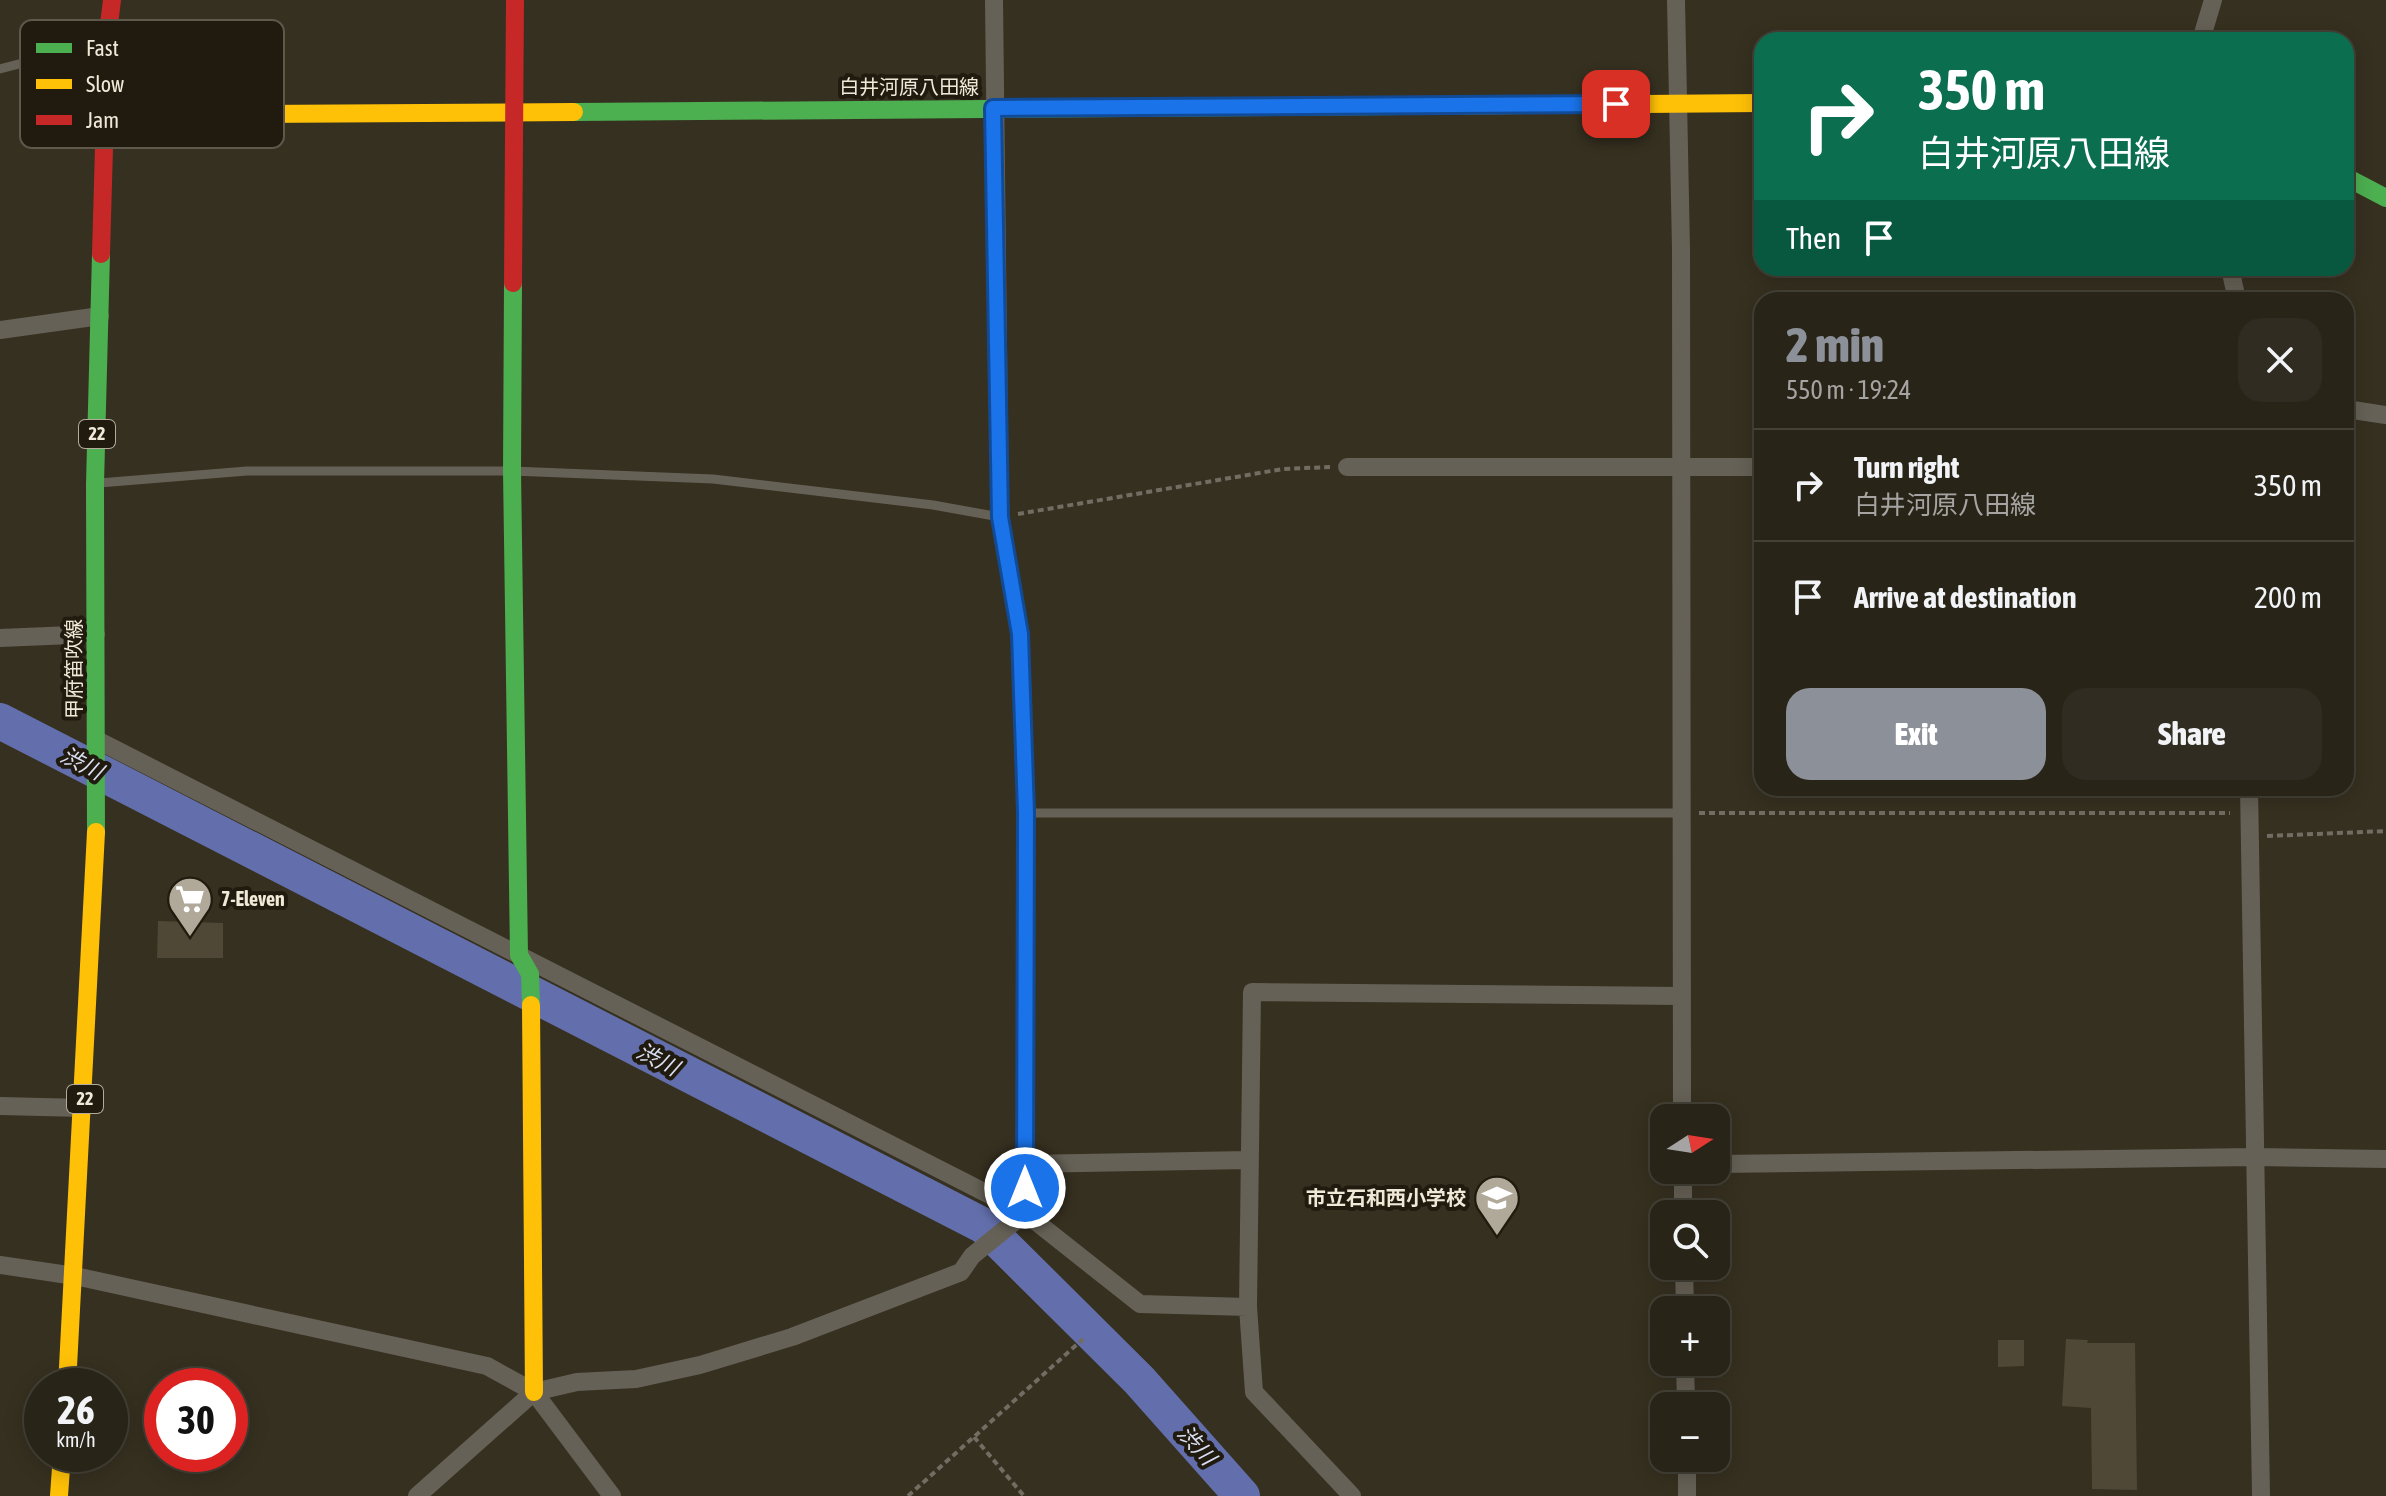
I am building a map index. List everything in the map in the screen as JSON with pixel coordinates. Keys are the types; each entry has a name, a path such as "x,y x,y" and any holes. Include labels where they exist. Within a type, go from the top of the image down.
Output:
{"main road":[{"name":"甲府笛吹線","path":"110,20 112,0"},
{"path":"515,0 512,471 519,955 530,974 534,1392"},
{"name":"白井河原八田線","path":"284,114 1754,103"},
{"name":"甲府笛吹線","path":"68,1368 84,1108 96,812 95,484 104,148"},
{"path":"2354,181 2386,198"},
{"path":"59,1496 61,1472"}],"street":[{"path":"994,0 1000,517 1020,634 1026,813 1025,1213"},
{"path":"1676,0 1681,249 1682,1104"},
{"path":"2203,32 2213,0"},
{"path":"0,330 100,316"},
{"path":"2354,410 2386,415"},
{"path":"1347,467 1754,467"},
{"path":"0,638 96,634"},
{"path":"97,747 519,955 1025,1213 1140,1304 1248,1307"},
{"path":"2249,796 2261,1496"},
{"path":"1352,1496 1254,1392 1248,1307 1252,992 1680,996"},
{"path":"0,1106 84,1108"},
{"path":"1730,1164 2254,1157 2386,1159"},
{"path":"1026,1164 1248,1160"},
{"path":"417,1496 534,1392 577,1382 636,1379 716,1361 792,1337 961,1272 972,1256 1025,1213"},
{"path":"0,1265 75,1276 487,1366 534,1392 612,1496"},
{"path":"1687,1472 1687,1496"}],"lane":[{"path":"0,69 20,64"},
{"path":"95,484 247,471 512,471 713,479 933,505 1000,517"},
{"path":"1026,813 1682,813"}],"path":[{"path":"1000,517 1283,469 1347,467"},
{"path":"1682,813 2249,813"},
{"path":"2249,837 2386,831"},
{"path":"908,1496 1083,1339"},
{"path":"974,1437 1024,1496"}],"building":[{"path":"158,921 223,923 223,958 157,958"},
{"path":"2066,1339 2088,1340 2087,1343 2135,1343 2137,1490 2092,1489 2091,1408 2062,1406"},
{"path":"1998,1340 2024,1340 2024,1366 1998,1367"}],"waterway":[{"name":"渋川","path":"0,721 984,1226 1139,1380 1242,1496"}],"traffic: fast":[{"path":"574,112 1400,106"},
{"path":"2354,181 2386,198"},
{"path":"96,832 95,484 101,254"},
{"path":"513,283 512,471 519,955 530,974 531,1005"}],"traffic: slow":[{"path":"1400,106 1754,103"},
{"path":"284,114 574,112"},
{"path":"68,1368 96,832"},
{"path":"531,1005 534,1392"},
{"path":"59,1496 61,1472"}],"traffic: jam":[{"path":"110,20 112,0"},
{"path":"513,283 515,0"},
{"path":"101,254 104,148"}],"place":[{"name":"7-Eleven","path":"190,938"},
{"name":"市立石和西小学校","path":"1497,1237"}],"route":[{"path":"1025,1188 1026,813 1020,634 1000,517 993,108 1616,104"}]}
